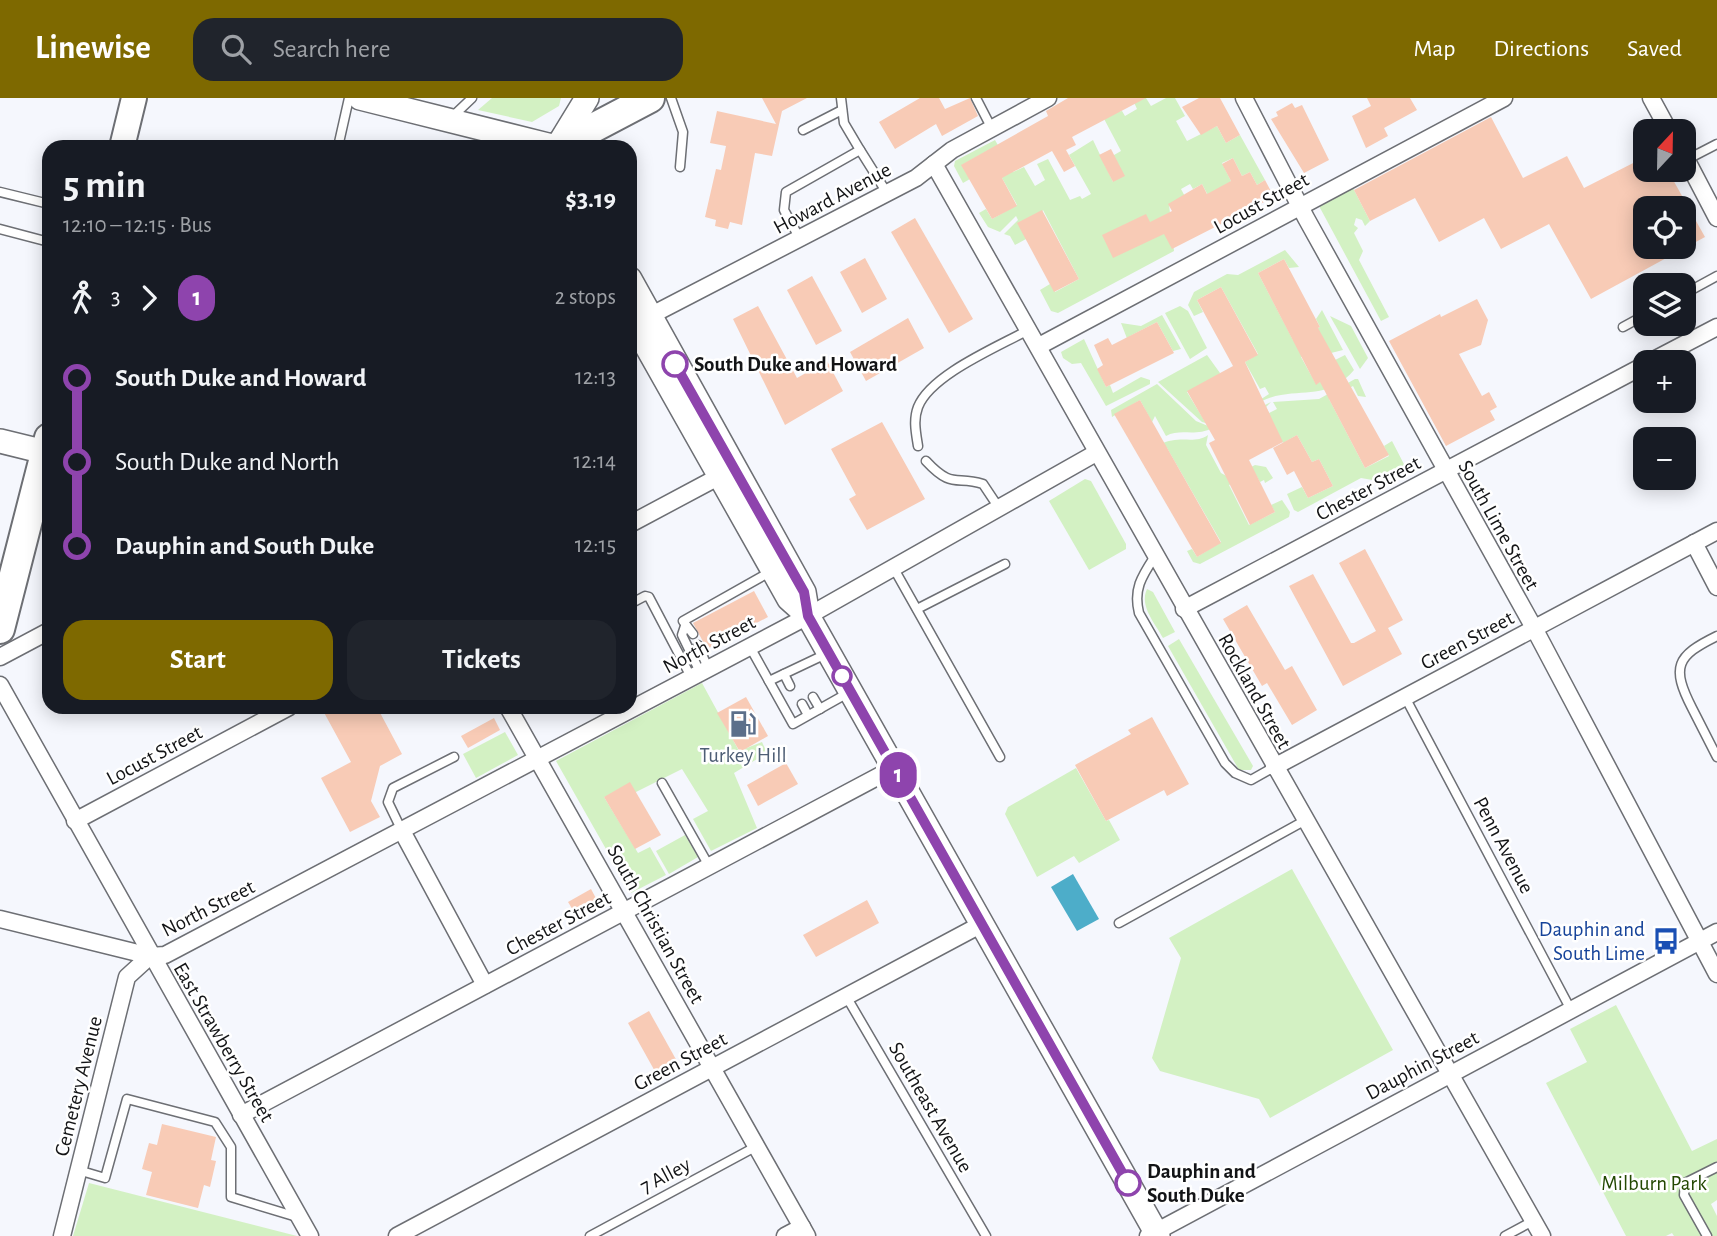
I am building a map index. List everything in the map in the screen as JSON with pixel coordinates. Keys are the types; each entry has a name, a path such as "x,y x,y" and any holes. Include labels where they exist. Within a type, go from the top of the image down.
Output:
{"highway":[{"path":"570,140 650,98"},
{"path":"0,629 42,465"}],"main road":[{"path":"124,140 134,98"},
{"path":"561,140 587,98"},
{"path":"372,99 529,140"},
{"path":"637,322 789,599 808,616 829,652 1154,1235"},
{"path":"637,322 804,592 808,616"},
{"path":"0,441 42,445"}],"street":[{"name":"Howard Avenue","path":"637,320 887,193 991,127 1048,98"},
{"name":"South Lime Street","path":"1244,98 1300,206 1534,628 1717,974"},
{"name":"Locust Street","path":"1039,346 1504,98"},
{"path":"1651,98 1662,119"},
{"name":"Rockland Street","path":"934,164 1030,329 1096,453 1448,1075 1542,1236"},
{"path":"1696,179 1717,218"},
{"name":"Chester Street","path":"1672,350 1717,327"},
{"name":"Chester Street","path":"1184,608 1633,370"},
{"name":"North Street","path":"637,706 808,616 1096,453"},
{"path":"637,520 720,476"},
{"name":"Green Street","path":"1274,767 1717,531"},
{"path":"1694,543 1717,587"},
{"path":"0,657 42,635"},
{"name":"East Strawberry Street","path":"0,685 150,956 310,1236"},
{"name":"Locust Street","path":"75,821 276,714"},
{"name":"South Christian Street","path":"512,714 805,1231"},
{"name":"North Street","path":"150,956 165,955 621,714"},
{"name":"Chester Street","path":"242,1115 894,768"},
{"path":"402,831 485,985"},
{"path":"0,919 150,956"},
{"name":"Green Street","path":"397,1236 982,923"},
{"name":"Dauphin Street","path":"1154,1235 1717,932"},
{"name":"Cemetery Avenue","path":"62,1236 127,977 150,956"},
{"path":"785,1236 805,1231"}],"lane":[{"path":"340,140 349,98"},
{"path":"449,120 472,98"},
{"path":"671,98 683,132 680,167"},
{"path":"841,98 844,123 887,193"},
{"path":"976,98 991,127"},
{"path":"803,130 842,110"},
{"path":"1696,153 1717,144"},
{"path":"800,239 784,210 782,203 786,192 860,150"},
{"path":"0,192 42,202"},
{"path":"0,229 42,240"},
{"path":"1696,287 1717,276"},
{"path":"1623,327 1633,322"},
{"path":"918,446 915,423 924,397 950,374 1030,329"},
{"path":"926,461 945,478 957,483 983,484 999,508"},
{"path":"1154,556 1138,581 1135,597 1146,624 1225,763 1235,773 1251,780 1274,767"},
{"path":"917,609 1005,564"},
{"path":"893,567 1000,757"},
{"path":"700,672 682,635 684,624 773,570"},
{"path":"637,600 649,597 700,672"},
{"path":"684,624 693,634"},
{"path":"1717,636 1699,645 1683,659 1678,682 1717,757"},
{"path":"698,645 700,672"},
{"path":"750,646 793,723 851,691"},
{"path":"769,681 829,652"},
{"path":"797,669 803,679"},
{"path":"784,674 790,686"},
{"path":"813,697 820,709"},
{"name":"Penn Avenue","path":"1405,697 1571,1010"},
{"path":"802,704 808,715"},
{"path":"402,831 388,802 393,788 454,757"},
{"path":"662,783 709,866"},
{"path":"1119,923 1304,821"},
{"name":"Southeast Avenue","path":"846,996 986,1236"},
{"path":"78,1170 106,1178 127,1099 215,1122 232,1147 231,1197 299,1218"},
{"name":"7 Alley","path":"590,1236 757,1146"},
{"path":"1707,1236 1684,1195 1685,1183 1717,1167"},
{"path":"1505,1236 1533,1221"}],"green space":[{"path":"492,98 561,98 559,106 532,122 478,110"},
{"path":"1132,98 1146,98 1151,106 1166,98 1175,98 1185,116 1176,121 1187,141 1217,126 1226,143 1240,135 1265,180 1257,185 1250,172 1242,176 1233,158 1222,163 1231,181 1213,205 1202,184 1193,189 1190,184 1181,189 1191,208 1169,204 1174,251 1058,313 1051,311 1040,290 1050,284 1055,292 1079,279 1043,210 1026,239 1015,245 1010,236 1004,234 1018,220 1016,216 1000,232 988,227 979,213 986,209 992,219 1017,205 987,151 962,165 970,179 963,183 954,166 955,161 995,140 1013,172 1024,167 1035,186 1045,180 1037,164 1048,159 1070,200 1080,196 1082,199 1091,194 1069,155 1093,140 1113,182 1114,155 1121,151 1102,115 1122,111 1125,116 1137,109"},
{"path":"1353,188 1370,221 1365,226 1362,220 1356,218 1354,225 1358,228 1354,233 1363,251 1359,260 1389,317 1381,321 1319,206"},
{"path":"1285,250 1299,267 1289,268 1284,259 1258,273 1293,340 1320,327 1316,319 1322,310 1343,350 1331,353 1326,344 1301,357 1316,384 1340,371 1335,360 1345,355 1354,370 1337,385 1320,391 1275,396 1235,416 1269,394 1265,387 1260,389 1245,362 1258,354 1221,287 1197,300 1203,312 1194,316 1188,305 1194,292 1227,274 1238,275"},
{"path":"1180,306 1188,311 1207,348 1190,359 1165,313"},
{"path":"1162,315 1181,349 1173,351 1157,322 1130,336 1128,341 1121,323 1141,326"},
{"path":"1330,316 1351,326 1368,358 1360,369"},
{"path":"1084,339 1106,387 1110,385 1113,393 1141,377 1150,380 1150,384 1106,406 1081,363 1072,364 1063,358 1061,352"},
{"path":"1207,355 1220,373 1218,377 1187,392 1204,420 1216,426 1202,422 1158,382"},
{"path":"1358,379 1366,397 1358,396 1353,386 1329,399 1365,468 1389,456 1384,446 1392,441 1407,470 1384,482 1361,478 1298,512 1294,510 1287,494 1302,487 1308,498 1333,486 1319,459 1312,462 1297,435 1283,443 1267,413 1233,421 1271,402 1266,407 1269,413 1277,409 1273,402 1319,399"},
{"path":"1157,384 1196,421 1213,428 1166,436 1155,416 1152,422 1140,400 1112,417 1111,410"},
{"path":"1208,435 1206,445 1221,473 1230,478 1255,465 1266,467 1273,478 1265,483 1264,480 1260,482 1254,472 1229,485 1249,525 1275,512 1271,505 1282,500 1290,512 1289,517 1200,564 1193,562 1187,551 1192,549 1197,557 1221,542 1167,448 1159,445"},
{"path":"1085,479 1091,481 1126,544 1126,549 1089,570 1049,501"},
{"path":"1147,589 1153,592 1175,632 1163,638 1146,608"},
{"path":"1179,639 1253,766 1251,770 1239,770 1168,646"},
{"path":"702,683 739,751 762,742 767,753 734,773 757,828 711,851 693,819 708,811 682,769 636,792 604,797 638,853 650,847 666,875 631,893 556,761"},
{"path":"505,732 518,755 476,778 463,754"},
{"path":"1076,768 1120,840 1079,863 1074,856 1037,877 1005,814 1008,807"},
{"path":"685,835 698,857 669,874 656,851"},
{"path":"1292,869 1393,1050 1270,1118 1259,1099 1160,1071 1152,1058 1181,958 1169,938"},
{"name":"Milburn Park","path":"1616,1005 1692,1151 1717,1139 1717,1200 1711,1204 1717,1216 1717,1236 1674,1236 1672,1233 1666,1236 1626,1236 1546,1083 1587,1062 1570,1029"},
{"path":"89,1183 297,1236 73,1236"}],"water":[{"path":"1073,874 1099,919 1077,931 1051,887"}],"building":[{"path":"762,98 807,98 782,111 772,156 755,153 742,225 730,222 728,229 715,226 716,220 705,217 716,169 721,170 726,146 710,143 717,111 776,124"},
{"path":"920,98 939,98 945,109 970,98 978,116 942,136 936,124 895,149 879,122"},
{"path":"1068,98 1146,98 1072,137 1076,145 1066,150 1075,166 1064,172 1052,151 1002,178 1017,206 992,219 961,165 1048,116 1046,111"},
{"path":"1199,98 1220,98 1240,135 1226,143 1217,126 1201,135 1182,107"},
{"path":"1367,98 1410,98 1417,110 1384,128 1388,136 1366,148 1352,116 1371,106"},
{"path":"1292,103 1295,108 1302,105 1329,160 1304,173 1271,119 1278,116 1276,112"},
{"path":"1491,117 1523,178 1567,156 1584,188 1633,163 1633,182 1674,182 1682,196 1633,196 1633,259 1665,259 1639,273 1633,273 1633,276 1591,299 1549,224 1501,249 1484,218 1439,242 1415,198 1370,221 1354,190"},
{"path":"1111,149 1125,176 1113,182 1099,155"},
{"path":"1233,158 1242,176 1250,172 1257,185 1265,180 1274,197 1172,249 1164,234 1113,258 1102,235 1146,214 1150,222 1172,211 1168,204 1202,184 1207,194 1231,181 1222,164"},
{"path":"1042,210 1079,279 1054,292 1017,223"},
{"path":"915,218 973,319 949,333 891,232"},
{"path":"1696,221 1705,237 1696,242"},
{"path":"865,258 887,299 862,313 840,272"},
{"path":"1284,259 1320,327 1318,328 1389,455 1365,468 1320,382 1316,385 1258,273"},
{"path":"812,276 842,331 816,345 787,290"},
{"path":"1221,287 1258,355 1245,362 1283,442 1249,460 1275,512 1250,525 1209,443 1215,440 1187,391 1233,366 1197,300"},
{"path":"1477,299 1488,320 1481,345 1459,354 1482,396 1489,392 1497,407 1490,411 1495,420 1446,446 1389,341 1440,314 1441,317"},
{"path":"758,306 797,378 827,361 843,391 785,425 733,319"},
{"path":"908,318 924,348 866,381 850,352"},
{"path":"1157,322 1174,353 1106,387 1097,369 1103,365 1094,345 1108,338 1112,345"},
{"path":"1140,400 1221,543 1197,557 1114,414"},
{"path":"882,422 925,499 867,530 849,499 856,495 831,449"},
{"path":"1297,435 1312,462 1319,459 1333,486 1308,498 1294,471 1287,475 1273,448"},
{"path":"1365,549 1403,620 1388,628 1402,654 1343,686 1289,586 1313,574 1351,643 1354,643 1376,631 1339,563"},
{"path":"754,591 768,617 707,649 693,623"},
{"path":"1247,605 1285,670 1292,666 1317,710 1292,725 1267,683 1262,686 1223,619"},
{"name":"Turkey Hill","path":"746,697 768,736 740,752 717,713"},
{"path":"325,714 381,714 402,754 380,766 371,801 380,817 350,832 321,778 351,762"},
{"path":"1152,717 1189,784 1167,796 1164,790 1106,821 1075,765 1131,734 1128,730"},
{"path":"494,718 500,730 468,748 461,736"},
{"path":"786,763 798,784 758,806 747,785"},
{"path":"630,782 661,835 635,849 604,797"},
{"path":"591,889 598,902 576,915 568,902"},
{"path":"867,900 879,923 816,957 803,935"},
{"path":"649,1011 678,1063 657,1075 628,1023"},
{"path":"162,1124 216,1137 211,1160 216,1161 210,1187 204,1185 198,1208 146,1195 152,1172 142,1169 149,1143 157,1145"}],"bus line":[{"name":"1","path":"675,364 804,592 808,616 1128,1183"}],"place":[{"name":"South Duke and Howard","path":"675,364"},
{"name":"Turkey Hill","path":"743,724"},
{"name":"Dauphin and South Lime","path":"1666,941"},
{"name":"Dauphin and South Duke","path":"1128,1183"}]}
